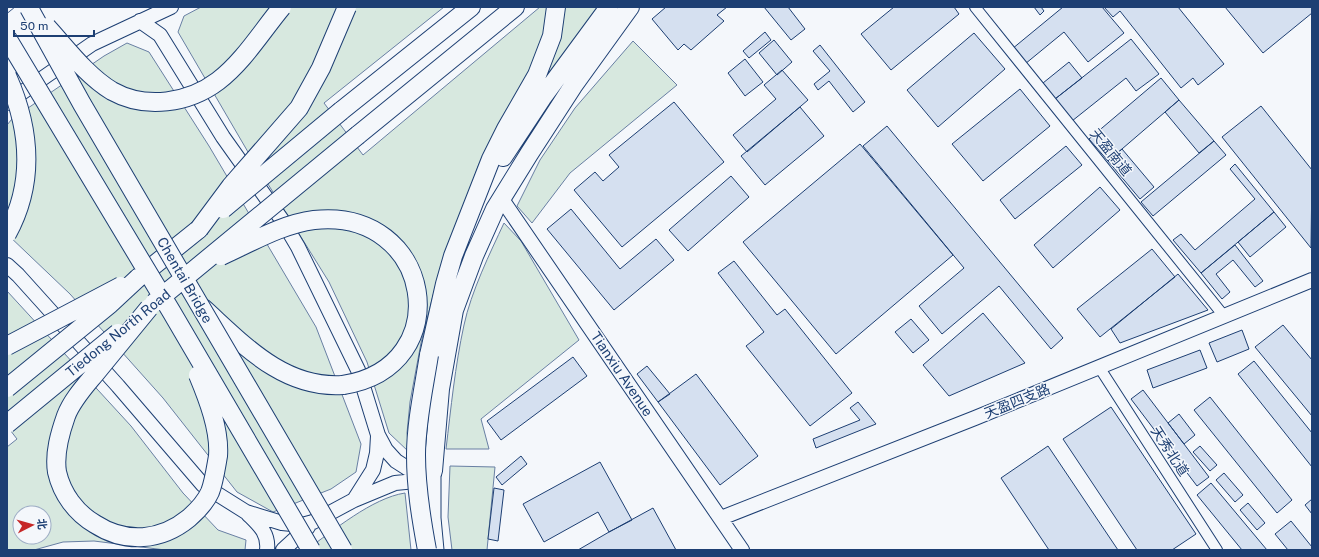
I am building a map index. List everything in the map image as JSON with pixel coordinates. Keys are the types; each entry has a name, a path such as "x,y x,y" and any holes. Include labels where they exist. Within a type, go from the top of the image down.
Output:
{"highway":[{"path":"29,7 97,80 113,91 147,101 165,102 184,99 218,80 250,47 282,7"},
{"name":"Chentai Bridge","path":"29,7 82,104 343,550"},
{"path":"198,229 231,186 299,108 321,68 347,7"},
{"name":"Tiedong North Road","path":"7,388 341,111 471,7"},
{"name":"Tiedong North Road","path":"7,424 515,7"},
{"path":"427,550 419,510 416,454 423,389 444,284 453,256 492,159 506,129 537,75 552,36 556,7"},
{"path":"477,196 542,98 609,7"},
{"path":"433,475 440,389 454,310 474,256 501,198 573,86 630,7"},
{"name":"Chentai Bridge","path":"7,38 171,311 311,550"},
{"path":"7,76 22,117 27,156 21,200 14,222 7,234"},
{"path":"200,305 273,368 300,379 335,386 361,382 384,371 396,359 412,337 418,313 418,299 413,276 399,250 378,232 349,221 315,220 291,226 202,264"},
{"path":"7,346 95,298 138,278"},
{"path":"149,308 80,392 67,414 57,451 57,471 62,488 72,504 84,517 98,527 114,534 129,537 157,536 177,528 196,512 210,492 218,456 217,440 207,398 171,311"}],"main road":[{"path":"433,475 433,518 436,550"}],"street":[{"path":"7,103 92,44 171,7"},
{"name":"天盈南道","path":"975,7 1224,316"},
{"path":"140,21 160,35 223,137 282,220 298,247 358,370 378,435 390,456 413,470 433,475"},
{"name":"Tianxiu Avenue","path":"501,198 742,550"},
{"path":"7,265 18,275 118,386 204,486 246,512 262,528 267,536 267,550"},
{"name":"天盈四支路","path":"721,518 975,418 1312,280"},
{"name":"天秀北道","path":"1099,367 1217,550"},
{"path":"354,500 373,470 377,453 378,435"},
{"path":"246,512 290,524 302,525 313,522 354,500 395,483 433,475"},
{"path":"283,550 313,522"}],"shaded area":[{"path":"201,7 444,7 324,103 363,155 540,7 600,7 479,164 437,280 421,343 410,402 407,433 409,452 389,433 367,362 329,282 248,152 178,32 184,16"},
{"path":"633,41 677,85 570,173 532,223 517,206 540,160 575,108"},
{"path":"127,43 149,52 209,146 316,327 361,444 356,472 331,489 273,512 237,492 163,398 70,294 7,234 7,125 12,119 104,56"},
{"path":"504,223 521,241 579,340 481,419 489,449 446,449 456,371 467,312 481,273"},
{"path":"7,291 131,426 183,493 218,530 246,540 245,550 165,550 94,541 63,542 34,550 7,550 7,447 17,439 7,426"},
{"path":"450,466 495,467 487,550 452,550 448,517"},
{"path":"405,493 411,550 306,550 366,508 392,496"}],"building":[{"path":"666,7 727,7 717,15 724,21 691,50 684,44 678,50 652,19"},
{"path":"764,7 788,7 805,29 791,40"},
{"path":"894,7 954,7 959,14 891,70 861,34"},
{"path":"1034,7 1041,7 1044,11 1040,15"},
{"path":"1063,7 1102,7 1124,33 1088,62 1064,32 1025,64 1012,49"},
{"path":"1104,7 1178,7 1224,64 1198,85 1193,78 1181,88 1120,11 1113,17"},
{"path":"1225,7 1312,7 1312,13 1263,53"},
{"path":"765,32 771,40 749,58 743,51"},
{"path":"974,33 1005,69 938,127 907,90"},
{"path":"1131,39 1159,74 1136,91 1126,78 1072,121 1055,99"},
{"path":"774,40 792,62 777,75 759,53"},
{"path":"820,45 865,102 853,112 829,81 818,90 814,84 830,71 813,51"},
{"path":"745,59 763,82 745,96 728,73"},
{"path":"1069,62 1082,78 1055,99 1043,83"},
{"path":"782,70 808,100 747,152 733,135 776,99 764,85"},
{"path":"1161,78 1179,100 1108,161 1089,139"},
{"path":"1020,89 1050,126 983,181 952,144"},
{"path":"1179,100 1214,141 1199,153 1165,112"},
{"path":"674,102 724,162 622,247 574,190 595,172 603,181 619,167 609,155"},
{"path":"1261,106 1312,170 1311,248 1222,137"},
{"path":"800,107 824,136 765,185 741,156"},
{"path":"887,126 1063,338 1051,349 999,286 942,334 919,306 964,268 863,146"},
{"path":"1214,141 1226,155 1153,216 1141,202"},
{"path":"860,144 953,255 836,354 743,242"},
{"path":"1066,146 1082,165 1015,219 1000,200"},
{"path":"1122,149 1154,187 1140,199 1108,161"},
{"path":"1235,164 1274,212 1201,273 1173,240 1181,234 1195,250 1255,199 1230,169"},
{"path":"731,176 749,197 688,251 669,230"},
{"path":"1100,187 1120,210 1053,268 1034,245"},
{"path":"571,209 620,269 656,239 674,260 614,310 547,229"},
{"path":"1274,212 1286,227 1250,257 1238,242"},
{"path":"1235,245 1263,281 1255,287 1233,260 1216,274 1230,292 1222,299 1201,273"},
{"path":"1152,249 1175,277 1100,337 1077,309"},
{"path":"734,261 777,315 785,309 852,393 810,426 746,346 764,332 718,273"},
{"path":"1178,274 1208,310 1120,343 1111,329"},
{"path":"983,313 1025,363 949,396 923,365"},
{"path":"911,319 929,340 913,353 895,332"},
{"path":"1283,325 1312,360 1312,416 1255,347"},
{"path":"1242,330 1249,349 1217,362 1209,343"},
{"path":"1200,350 1207,368 1153,388 1147,370"},
{"path":"573,357 587,376 501,440 487,421"},
{"path":"1254,361 1312,433 1312,467 1238,374"},
{"path":"647,366 670,394 658,402 637,374"},
{"path":"696,374 758,456 720,485 658,402"},
{"path":"1143,390 1209,477 1197,486 1131,399"},
{"path":"1210,397 1292,500 1277,513 1194,410"},
{"path":"858,402 876,424 816,448 813,439 860,420 850,408"},
{"path":"1111,407 1196,534 1172,550 1137,550 1063,439"},
{"path":"1179,414 1195,435 1184,444 1168,423"},
{"path":"1048,446 1118,550 1049,550 1001,478"},
{"path":"1200,446 1217,465 1210,471 1193,452"},
{"path":"521,456 527,464 502,485 496,477"},
{"path":"600,462 632,520 609,532 598,512 544,542 523,504"},
{"path":"1224,473 1243,495 1235,502 1216,480"},
{"path":"1211,483 1267,550 1242,550 1197,495"},
{"path":"494,488 504,490 498,541 488,539"},
{"path":"1312,499 1312,514 1305,505"},
{"path":"1248,503 1265,523 1257,530 1240,510"},
{"path":"653,508 676,550 578,550 609,532"},
{"path":"1291,521 1312,547 1312,550 1288,550 1275,534"}],"railway":[{"path":"7,11 12,7"}]}
